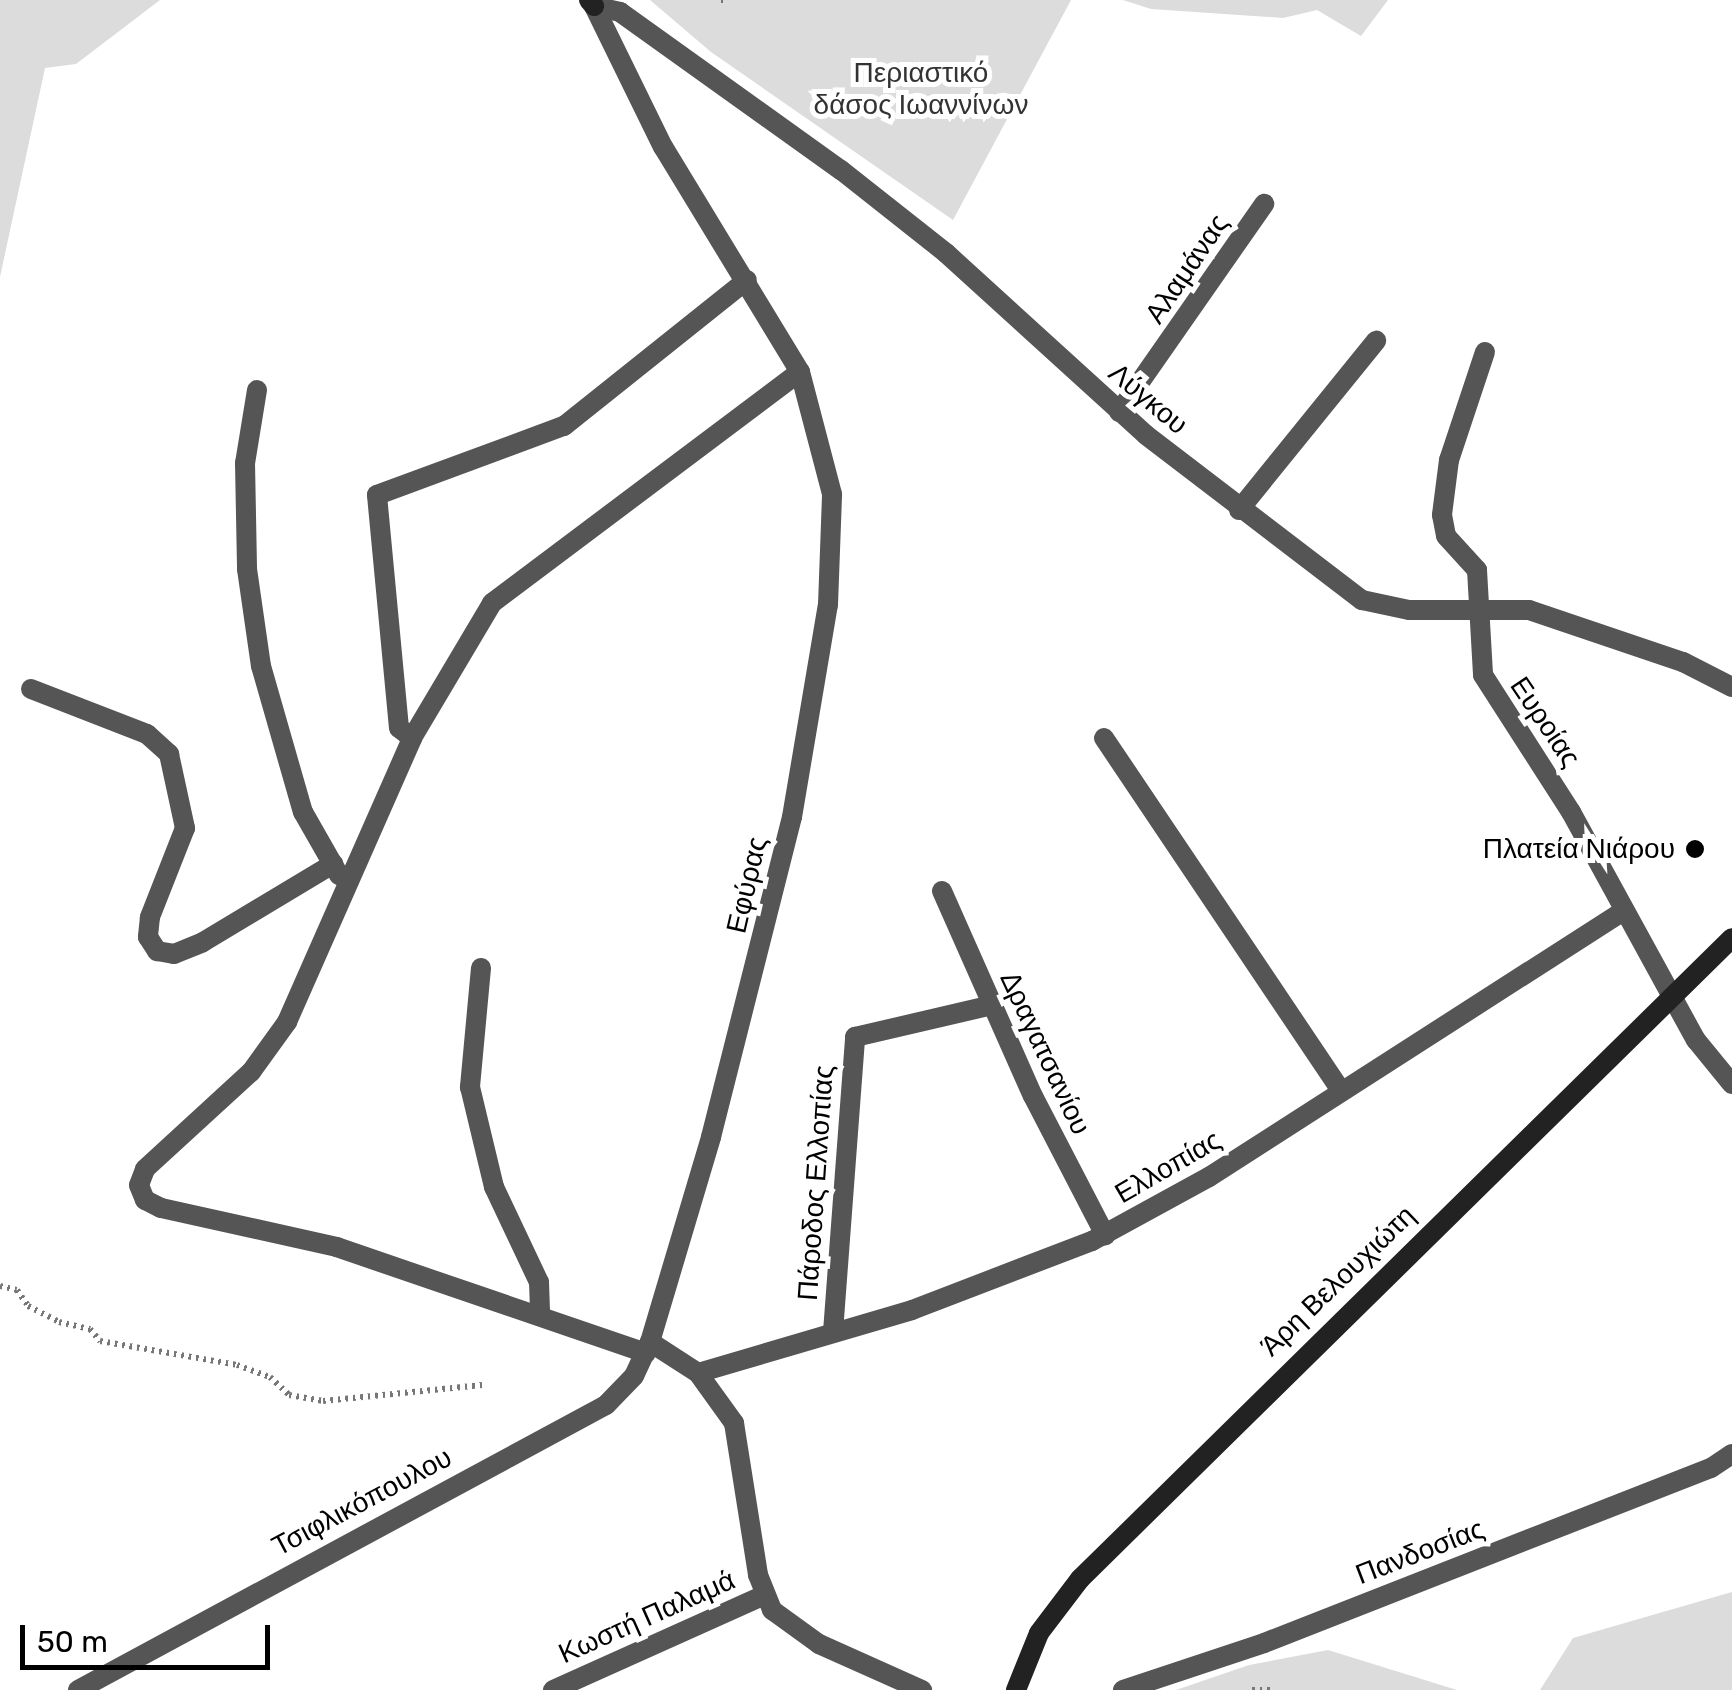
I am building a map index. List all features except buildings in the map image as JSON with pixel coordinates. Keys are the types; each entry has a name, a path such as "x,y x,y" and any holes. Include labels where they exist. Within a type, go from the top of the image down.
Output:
{"street":[{"name":"Εφύρας","path":"591,3 663,147 800,372 832,494 823,645 748,998 648,1348"},
{"name":"Λύγκου","path":"591,3 620,12 841,170 946,253 1119,412 1240,510 1362,600 1408,610 1480,608 1550,616 1732,687"},
{"name":"Αλαμάνας","path":"1119,412 1264,204"},
{"path":"412,738 400,728 375,527 377,495 573,420 747,280"},
{"path":"1240,510 1376,341"},
{"name":"Ευροίας","path":"1486,352 1449,460 1442,515 1446,536 1477,570 1488,686 1566,803 1620,913 1696,1040 1732,1084"},
{"path":"800,372 492,603 412,738 299,1002 269,1048 229,1095 146,1169 140,1191 161,1208 306,1239 648,1348 698,1373 723,1402 740,1443 764,1595 802,1634 922,1690"},
{"path":"257,390 245,463 247,569 261,666 302,812 348,890"},
{"path":"31,689 146,734 169,754 186,828 150,917 148,937 158,950 174,954 203,942 333,864"},
{"path":"1104,738 1342,1091"},
{"name":"Δραγατσανίου","path":"942,891 992,1005 1105,1235"},
{"name":"Ελλοπίας","path":"698,1373 983,1285 1105,1235 1342,1091 1620,913"},
{"name":"Άρη Βελουχιώτη","path":"1016,1690 1039,1633 1080,1579 1732,938"},
{"path":"481,968 470,1087 494,1188 539,1282 540,1312"},
{"name":"Πάροδος Ελλοπίας","path":"833,1332 855,1038 992,1005"},
{"name":"Τσιφλικόπουλου","path":"78,1690 606,1405 623,1391 648,1348"},
{"name":"Πανδοσίας","path":"1123,1690 1264,1643 1711,1468 1732,1454"},
{"name":"Κωστή Παλαμά","path":"553,1690 764,1595"}],"path":[{"path":"0,1286 17,1290 28,1306 59,1322 90,1329 100,1341 237,1366 306,1398 482,1385"},
{"path":"1252,1690 1271,1690"}],"green space":[{"path":"0,0 160,0 76,64 45,68 0,277"},
{"name":"Περιαστικό δάσος Ιωαννίνων","path":"650,0 1071,0 953,220 711,52"},
{"path":"1123,0 1388,0 1361,36 1317,10 1283,18 1151,9"},
{"path":"1732,1592 1732,1690 1540,1690 1573,1638"},
{"path":"1328,1650 1457,1690 1176,1690 1249,1665"}],"place":[{"name":"Πλατεία Νιάρου","path":"1695,849"}]}
